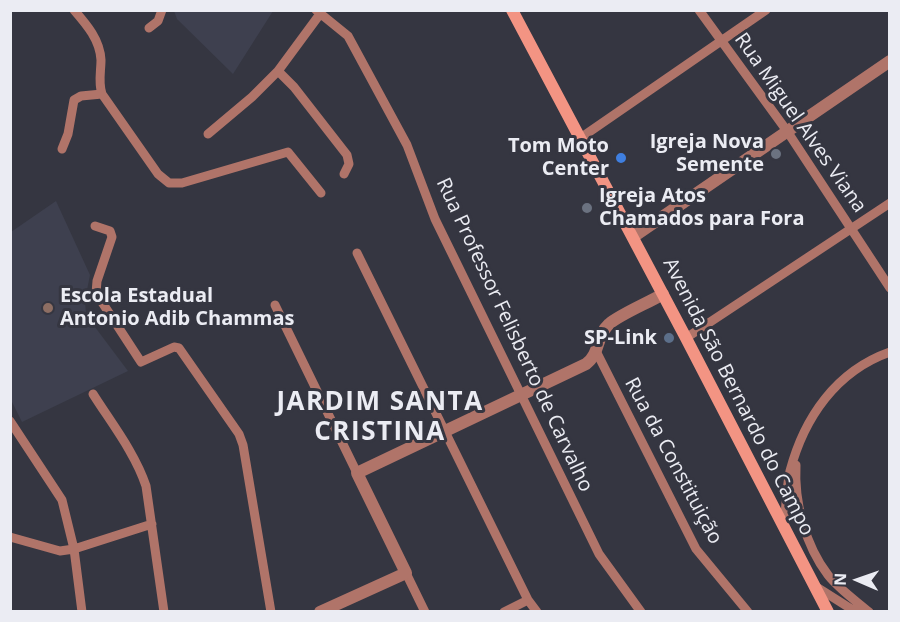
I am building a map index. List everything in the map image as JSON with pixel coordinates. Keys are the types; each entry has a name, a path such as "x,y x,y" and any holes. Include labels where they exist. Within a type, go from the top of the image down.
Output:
{"main road":[{"name":"Avenida São Bernardo do Campo","path":"512,10 828,612"}],"street":[{"path":"74,10 96,40 101,59 102,94 158,174 169,183 182,183 288,152 321,193"},
{"path":"149,28 158,21 162,10"},
{"name":"Rua Miguel Alves Viana","path":"699,10 720,42 787,131 890,288"},
{"path":"579,139 766,10"},
{"path":"208,134 252,98 278,71 318,12"},
{"name":"Rua Professor Felisberto de Carvalho","path":"318,12 348,36 406,144 435,219 599,554 641,612"},
{"path":"633,237 890,61"},
{"path":"278,71 294,87 347,155 349,164 344,174"},
{"path":"62,150 68,134 74,100 81,96 102,94"},
{"path":"686,338 890,202"},
{"path":"95,226 110,231 112,237 97,281 96,293 141,362 174,347 179,348 239,434 243,445 271,612"},
{"path":"357,253 528,600 537,612"},
{"path":"357,473 586,364 593,357 599,337 609,324 663,294"},
{"path":"275,305 425,612"},
{"name":"Rua da Constituição","path":"596,351 696,549 748,612"},
{"path":"784,529 790,474 812,416 837,385 868,361 890,352"},
{"path":"93,394 141,470 146,486 164,612"},
{"path":"12,424 62,500 75,549 82,612"},
{"path":"797,451 795,475 797,497 805,530 815,556 829,576 869,612"},
{"path":"10,537 60,551 75,549 152,524"},
{"path":"320,612 406,573"},
{"path":"815,586 856,612"},
{"path":"504,612 528,600"}],"shaded area":[{"path":"174,11 273,11 233,74 177,19"},
{"name":"Escola Estadual Antonio Adib Chammas","path":"56,201 90,275 85,300 86,315 128,371 22,422 11,400 11,232"}],"place":[{"name":"Igreja Nova Semente","path":"776,154"},
{"name":"Tom Moto Center","path":"621,158"},
{"name":"Igreja Atos Chamados para Fora","path":"587,208"},
{"name":"Escola Estadual Antonio Adib Chammas","path":"48,308"},
{"name":"SP-Link","path":"669,338"}],"district":[{"name":"JARDIM SANTA CRISTINA","path":"380,418"}]}
